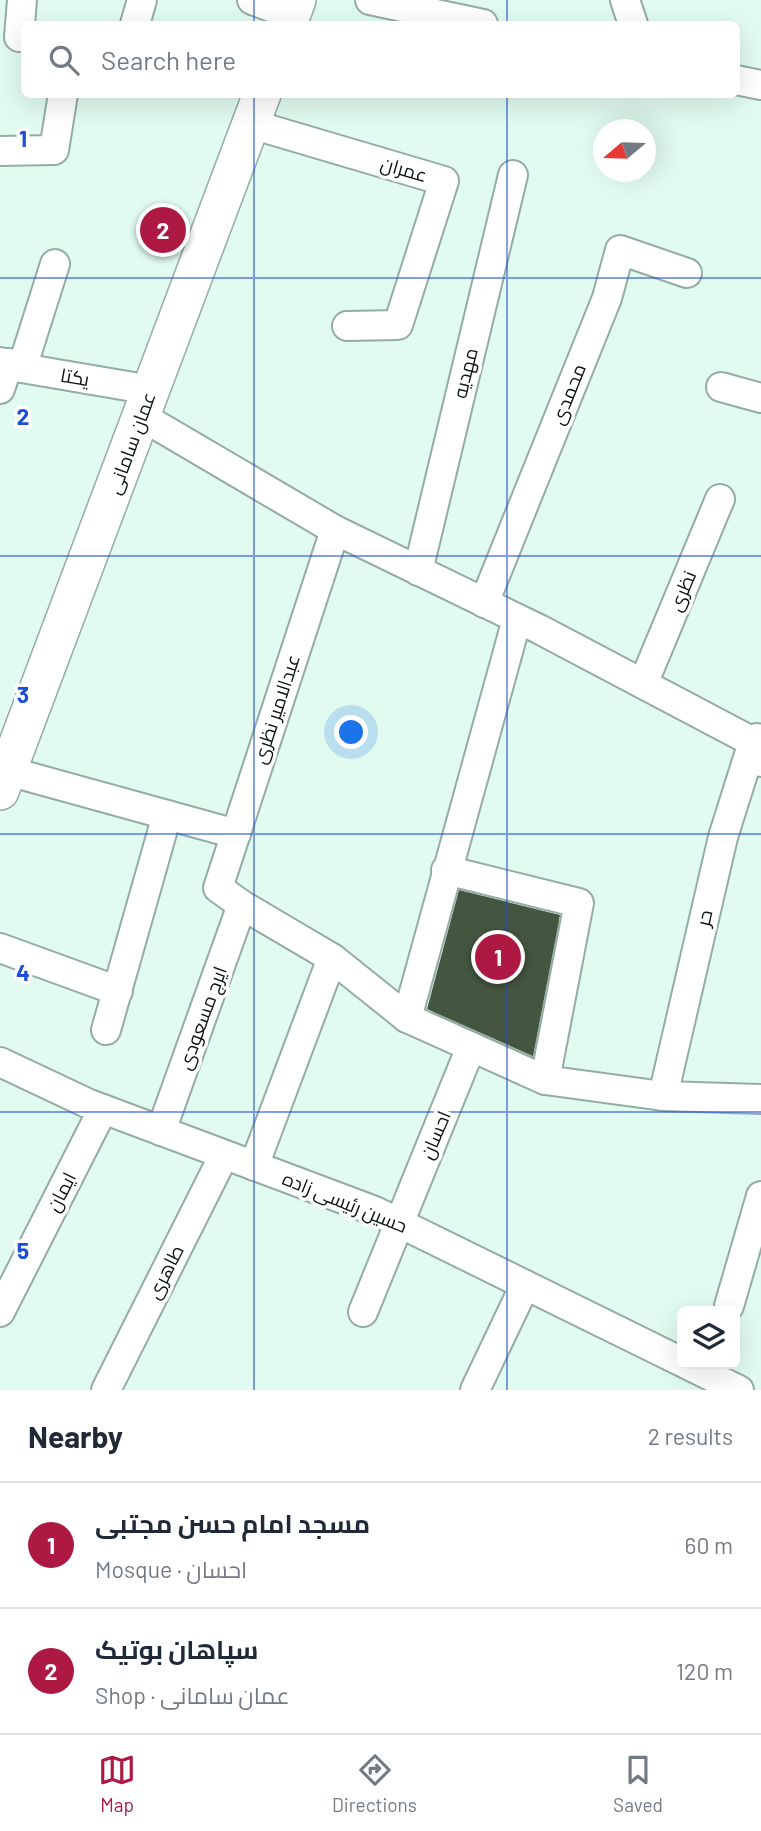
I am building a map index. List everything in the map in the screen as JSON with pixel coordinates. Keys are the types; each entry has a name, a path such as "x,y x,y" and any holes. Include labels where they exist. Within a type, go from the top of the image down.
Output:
{"street":[{"path":"15,38 22,0"},
{"path":"136,21 142,0"},
{"path":"252,0 292,13"},
{"path":"370,0 469,21"},
{"path":"625,0 632,21"},
{"path":"740,81 761,85"},
{"path":"0,151 54,150 62,98"},
{"name":"عمران","path":"256,109 444,181 398,325 347,326"},
{"name":"عمان سامانی","path":"7,760 146,403 256,109"},
{"name":"مهدیه","path":"418,571 513,175"},
{"name":"محمدی","path":"484,603 607,298 620,250 687,273"},
{"path":"8,371 55,264"},
{"name":"یکتا","path":"8,371 146,403"},
{"path":"721,387 761,398"},
{"path":"146,403 335,530 517,619 758,746"},
{"name":"نظری","path":"643,684 720,499"},
{"name":"عبدالامیر نظری","path":"242,905 218,888 335,530"},
{"path":"408,1018 446,870 517,619"},
{"name":"حر","path":"663,1097 723,837 758,746"},
{"path":"7,760 167,815 236,834"},
{"path":"106,1030 167,815"},
{"path":"446,870 579,903 545,1080"},
{"path":"242,905 331,958 408,1018 545,1080 663,1097 761,1099"},
{"name":"ایرج مسعودی","path":"161,1131 242,905"},
{"path":"0,948 118,991"},
{"path":"254,1166 331,958"},
{"name":"احسان","path":"363,1312 471,1047"},
{"name":"حسین رئیسی زاده","path":"0,1062 103,1110 375,1211 677,1360"},
{"name":"ایمان","path":"0,1312 103,1110"},
{"name":"طاهری","path":"106,1390 224,1155"},
{"path":"729,1306 761,1196"},
{"path":"475,1390 525,1285"},
{"name":"حسین رئیسی زاده","path":"696,1369 739,1390"}],"building":[{"path":"459,890 560,915 533,1056 427,1009"}],"place":[{"name":"سپاهان بوتیک","path":"163,230"},
{"name":"مسجد امام حسن مجتبی","path":"498,957"}]}
